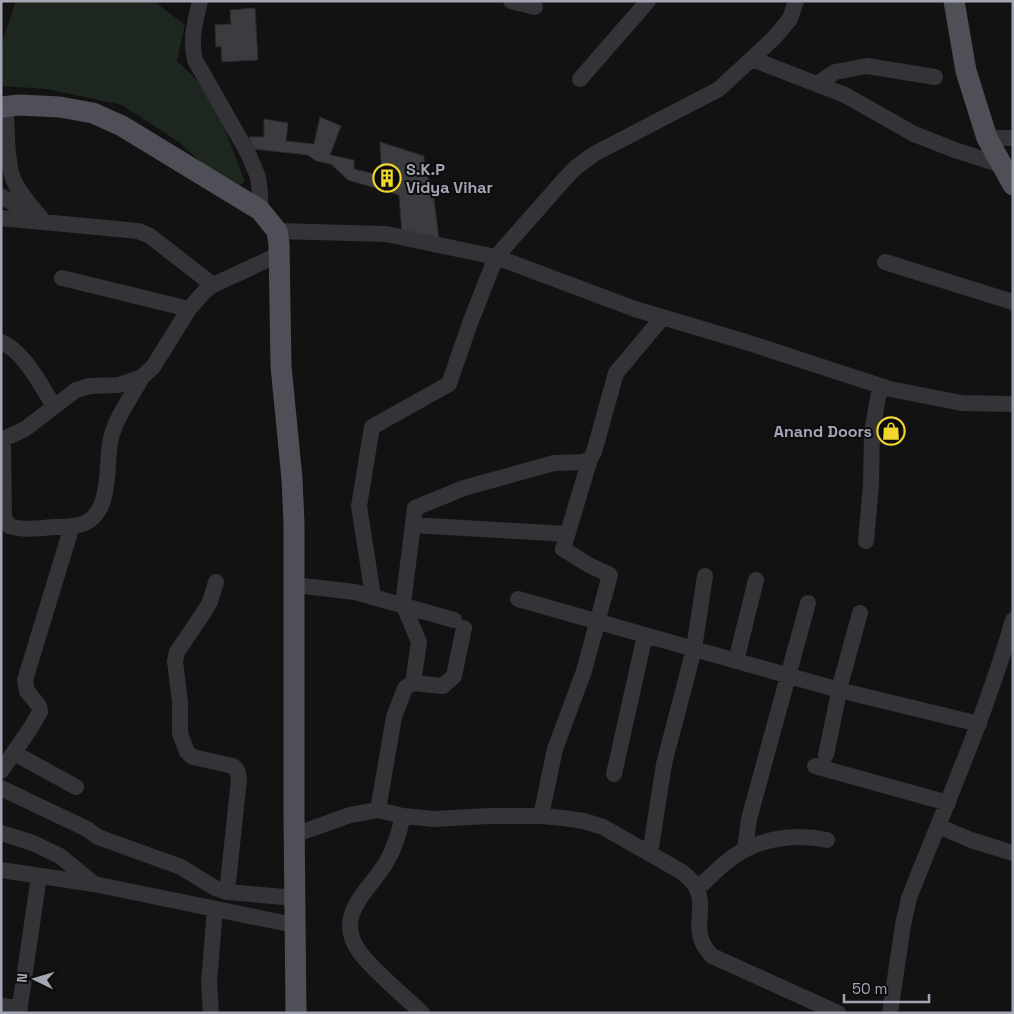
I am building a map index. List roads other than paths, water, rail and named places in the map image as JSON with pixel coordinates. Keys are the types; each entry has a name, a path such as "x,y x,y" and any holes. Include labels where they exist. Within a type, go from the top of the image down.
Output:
{"main road":[{"path":"954,1 966,71 987,138 1013,185"},
{"path":"4,107 20,105 60,107 93,113 122,126 260,210 277,231 280,254 281,366 292,479 296,1013"}],"street":[{"path":"200,1 192,34 195,60 248,153 258,177 260,210"},
{"path":"510,1 535,7"},
{"path":"580,79 648,1"},
{"path":"373,596 359,506 372,427 449,384 496,257 575,168 594,154 719,89 773,39 790,19 796,1"},
{"path":"752,59 845,95 914,134 1001,165"},
{"path":"817,84 834,72 867,66 935,77"},
{"path":"4,107 13,180 21,194 44,222"},
{"path":"987,138 1013,138"},
{"path":"1,196 44,222"},
{"path":"1,218 138,231 150,236 213,285"},
{"path":"277,231 386,234 496,257 635,309 746,342 880,386 962,403 1013,404"},
{"path":"142,377 119,385 90,386 76,390 25,429 2,440 4,516 9,526 20,529 72,526 85,523 95,517 105,491 110,439 116,424 142,377 153,367 189,309 213,285 280,254"},
{"path":"885,262 1013,302"},
{"path":"62,278 189,309"},
{"path":"541,816 555,749 584,671 610,575 563,549 566,534 590,458 594,452 616,373 662,317"},
{"path":"1,342 8,345 24,361 54,406"},
{"path":"866,541 871,484 872,432 880,386"},
{"path":"413,683 419,642 404,604 415,508 452,492 554,463 583,462 590,458"},
{"path":"413,525 566,534"},
{"path":"1,771 40,712 39,706 27,691 25,680 72,526"},
{"path":"650,854 664,764 694,649 705,576"},
{"path":"736,661 756,580"},
{"path":"216,582 204,612 180,644 175,661 180,702 180,732 187,752 193,757 233,766 237,770 239,779 227,892"},
{"path":"294,585 373,596 404,604 459,624 454,676 450,682 443,686 413,683 405,688 394,717 378,810"},
{"path":"518,599 839,690 979,724"},
{"path":"745,849 749,819 808,603"},
{"path":"860,613 821,761 948,803"},
{"path":"890,1013 903,925 910,898 979,724 1013,620"},
{"path":"614,774 644,635"},
{"path":"14,754 76,787"},
{"path":"1,788 87,829 98,837 182,867 215,888 227,892 295,898"},
{"path":"294,835 350,815 378,810 402,816 434,819 541,816 584,822 602,827 682,872 697,889 700,902 698,924 700,938 706,950 712,956 838,1013"},
{"path":"402,816 392,852 356,904 349,931 362,955 422,1013"},
{"path":"938,826 971,840 1013,853"},
{"path":"1,833 48,849 60,856 94,884"},
{"path":"697,889 745,849 771,841 800,836 812,836 827,840"},
{"path":"1,870 94,884 294,925"},
{"path":"1,1006 19,1010 39,876"},
{"path":"210,1013 209,982 215,909"}],"place":[{"name":"S.K.P Vidya Vihar","path":"387,178"},
{"name":"Anand Doors","path":"891,431"}]}
